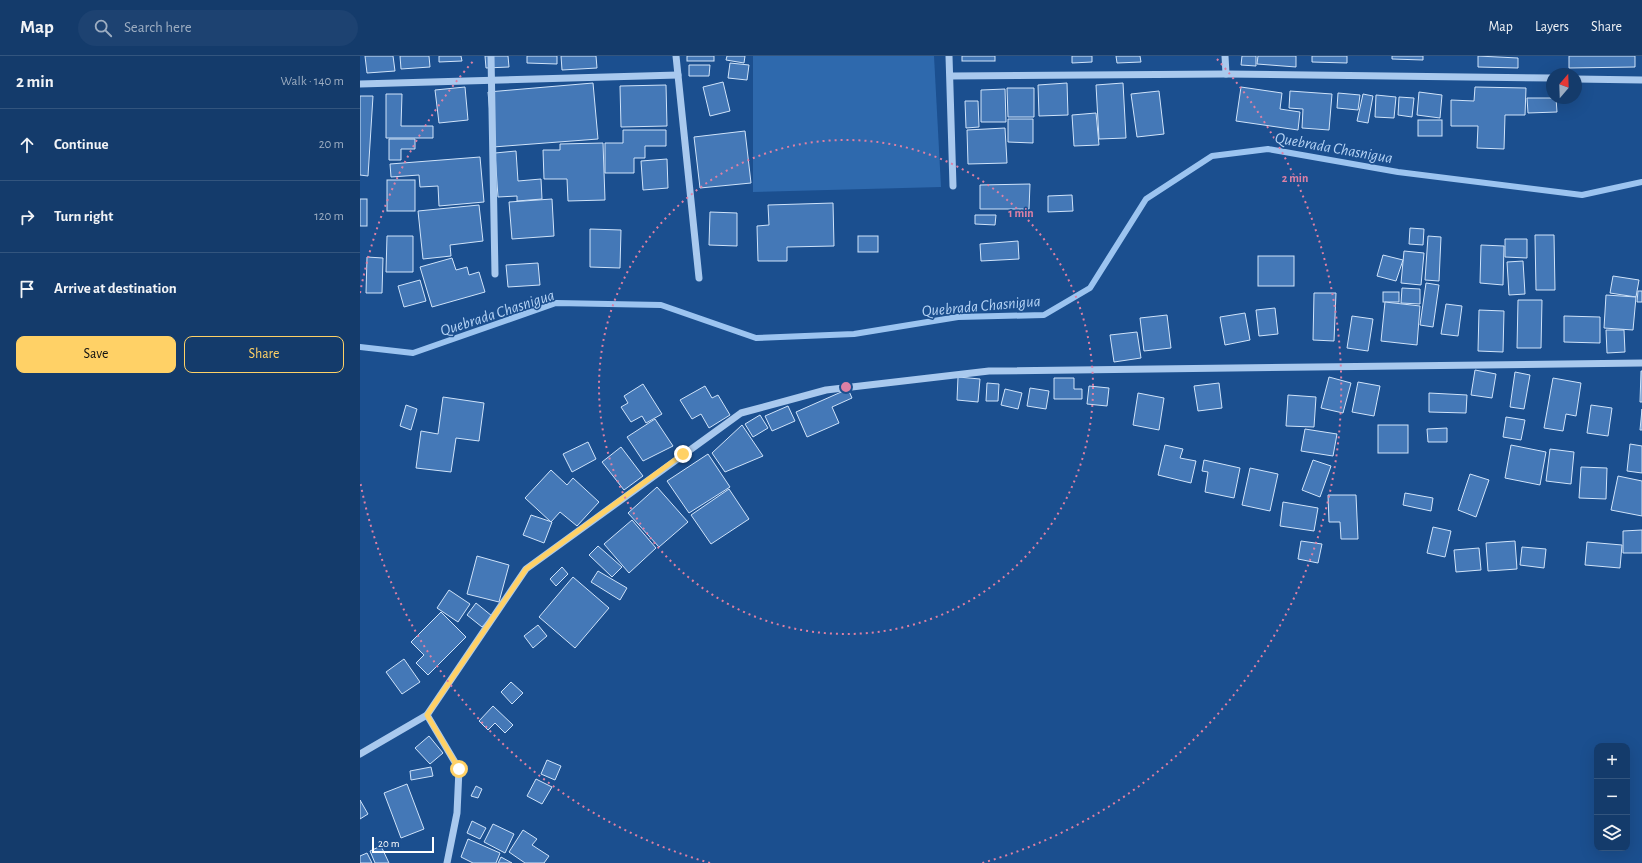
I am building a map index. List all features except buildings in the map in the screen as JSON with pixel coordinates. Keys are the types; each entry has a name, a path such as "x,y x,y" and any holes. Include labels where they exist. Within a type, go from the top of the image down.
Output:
{"street":[{"path":"491,56 493,81 495,274"},
{"path":"676,56 699,278"},
{"path":"949,56 951,76 953,186"},
{"path":"1225,56 1226,74"},
{"path":"951,76 1226,74 1546,78"},
{"path":"360,84 678,75"},
{"path":"1582,79 1642,80"},
{"path":"360,754 427,715 526,569 741,413 826,390 989,371 1642,363"},
{"path":"427,715 459,769 457,813 447,863"}],"shaded area":[{"path":"753,56 934,56 941,187 753,192"}],"waterway":[{"name":"Quebrada Chasnigua","path":"360,347 413,353 556,303 661,305 756,338 854,334 958,317 1044,315 1090,288 1146,199 1212,156 1268,149 1398,172 1582,195 1642,182"}],"route":[{"path":"459,769 427,715 526,569 683,454"}]}
